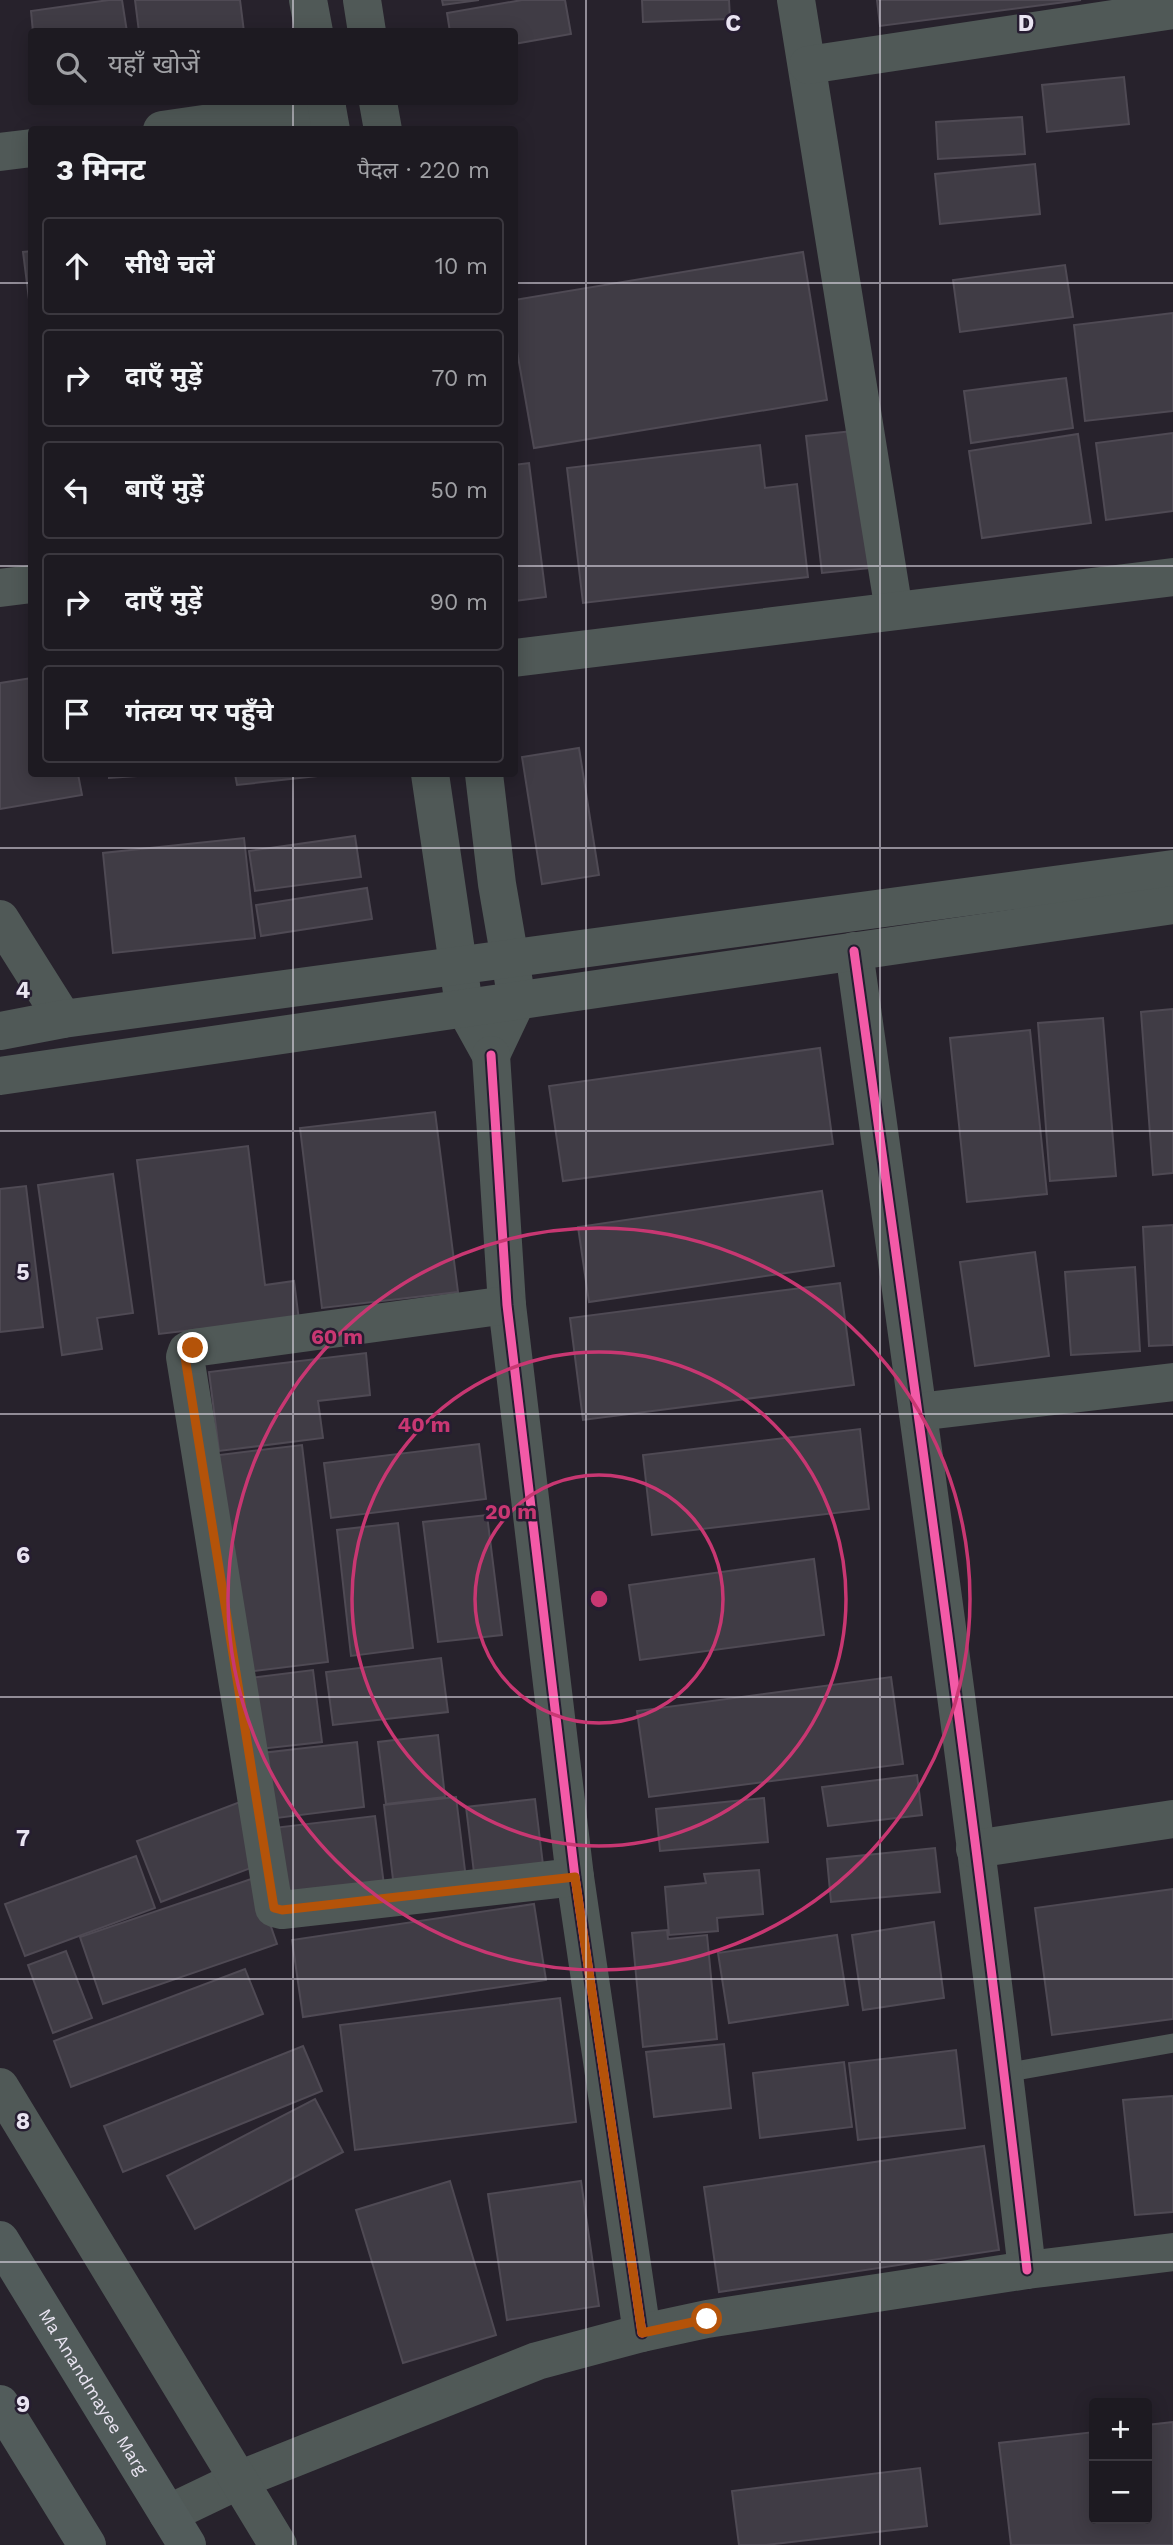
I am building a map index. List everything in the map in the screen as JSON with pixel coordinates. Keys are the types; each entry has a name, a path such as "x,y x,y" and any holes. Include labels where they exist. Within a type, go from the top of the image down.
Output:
{"main road":[{"name":"Ma Anandmayee Marg","path":"0,2240 177,2530"},
{"path":"0,2404 87,2545"}],"street":[{"path":"308,0 313,28"},
{"path":"362,0 366,28"},
{"path":"796,0 894,611"},
{"path":"808,65 1173,10"},
{"path":"379,105 382,126"},
{"path":"199,126 328,112"},
{"path":"0,152 28,148"},
{"path":"518,658 1173,577"},
{"path":"0,588 28,584"},
{"path":"430,777 465,1007 491,1055 507,1305 575,1877 642,2333"},
{"path":"484,777 517,1000 491,1055"},
{"path":"0,1031 63,1019 1173,869"},
{"path":"0,1076 1173,905"},
{"path":"0,919 63,1019"},
{"path":"854,951 918,1412 1027,2270"},
{"path":"507,1305 193,1348 187,1351 185,1357 274,1908 282,1910 575,1877"},
{"path":"918,1412 1173,1382"},
{"path":"975,1849 1173,1819"},
{"path":"0,2087 278,2545"},
{"path":"177,2530 239,2480 537,2361 707,2319 1027,2270 1173,2252"}],"lane":[{"path":"1004,2073 1173,2043"}],"building":[{"path":"122,0 126,28 33,28 31,11"},
{"path":"135,0 240,0 244,28 138,28"},
{"path":"442,0 479,0 443,5"},
{"path":"522,0 565,0 571,34 518,43 518,28 449,28 447,13"},
{"path":"642,0 729,0 730,19 643,22"},
{"path":"877,0 1081,0 880,26"},
{"path":"1124,77 1129,124 1047,132 1042,85"},
{"path":"1022,117 1025,154 938,159 936,122"},
{"path":"1035,164 1040,214 940,224 935,174"},
{"path":"28,251 28,291 23,252"},
{"path":"803,252 827,400 534,448 518,357 518,299"},
{"path":"1065,265 1073,317 960,332 953,280"},
{"path":"1173,313 1173,411 1085,421 1074,325"},
{"path":"1066,378 1073,428 971,443 964,391"},
{"path":"862,430 879,567 822,573 806,436"},
{"path":"1173,433 1173,511 1106,520 1096,443"},
{"path":"1078,434 1091,523 982,538 969,451"},
{"path":"760,445 765,488 797,484 808,577 583,603 567,468"},
{"path":"529,463 546,597 518,600 518,464"},
{"path":"28,679 28,777 79,777 82,795 0,809 0,683"},
{"path":"579,748 599,875 542,884 522,757"},
{"path":"236,777 309,777 237,785"},
{"path":"355,836 361,877 255,891 249,851"},
{"path":"244,838 255,938 113,953 103,853"},
{"path":"367,888 372,919 261,936 256,905"},
{"path":"1173,1009 1173,1173 1153,1175 1141,1012"},
{"path":"1103,1018 1116,1176 1050,1181 1038,1023"},
{"path":"1030,1030 1047,1194 967,1202 950,1038"},
{"path":"820,1048 833,1144 563,1181 549,1086"},
{"path":"435,1112 458,1292 322,1308 300,1128"},
{"path":"248,1146 265,1285 294,1281 300,1328 201,1329 159,1334 137,1160"},
{"path":"113,1174 133,1313 97,1318 102,1349 62,1355 38,1185"},
{"path":"26,1186 43,1327 0,1332 0,1189"},
{"path":"822,1191 834,1266 589,1302 578,1227"},
{"path":"1173,1225 1173,1345 1149,1346 1143,1227"},
{"path":"1035,1252 1049,1356 975,1366 960,1262"},
{"path":"1135,1267 1140,1351 1071,1355 1065,1272"},
{"path":"840,1283 854,1385 583,1420 570,1318"},
{"path":"366,1353 370,1395 318,1401 323,1438 219,1451 209,1372"},
{"path":"860,1429 869,1509 652,1535 643,1455"},
{"path":"479,1444 486,1499 331,1518 324,1463"},
{"path":"302,1445 328,1662 245,1672 219,1455"},
{"path":"487,1515 502,1635 438,1642 423,1522"},
{"path":"398,1523 413,1648 351,1656 337,1530"},
{"path":"814,1559 824,1635 640,1660 629,1585"},
{"path":"441,1658 448,1712 333,1725 326,1672"},
{"path":"313,1670 322,1742 260,1749 251,1678"},
{"path":"891,1677 903,1764 649,1797 637,1711"},
{"path":"438,1735 445,1797 386,1804 378,1742"},
{"path":"357,1742 364,1807 269,1819 262,1753"},
{"path":"917,1775 922,1815 828,1826 822,1787"},
{"path":"456,1797 467,1887 395,1896 384,1805"},
{"path":"764,1798 768,1842 660,1851 656,1809"},
{"path":"535,1799 544,1873 475,1881 466,1807"},
{"path":"240,1802 264,1863 161,1902 137,1841"},
{"path":"375,1816 384,1885 282,1898 273,1828"},
{"path":"935,1848 940,1892 831,1902 827,1859"},
{"path":"136,1856 155,1908 25,1956 5,1904"},
{"path":"759,1870 763,1914 717,1918 718,1931 669,1935 665,1887 706,1883 704,1874"},
{"path":"254,1878 277,1944 103,2004 80,1937"},
{"path":"1173,1889 1173,2019 1052,2035 1035,1908"},
{"path":"534,1904 546,1980 303,2017 292,1940"},
{"path":"934,1922 944,1998 863,2010 852,1935"},
{"path":"667,1930 668,1939 707,1935 717,2039 643,2047 632,1933"},
{"path":"837,1935 848,2005 729,2023 718,1953"},
{"path":"66,1951 92,2018 53,2033 28,1965"},
{"path":"245,1969 263,2014 71,2087 54,2041"},
{"path":"560,1998 576,2122 355,2150 340,2025"},
{"path":"724,2044 731,2108 654,2117 646,2052"},
{"path":"303,2046 322,2091 123,2172 104,2126"},
{"path":"956,2050 965,2128 858,2140 849,2063"},
{"path":"844,2062 852,2127 760,2138 753,2073"},
{"path":"1173,2096 1173,2212 1135,2215 1123,2100"},
{"path":"315,2099 343,2152 195,2229 167,2176"},
{"path":"984,2146 999,2250 719,2292 704,2187"},
{"path":"450,2181 496,2335 403,2363 356,2210"},
{"path":"581,2181 599,2306 507,2320 488,2194"},
{"path":"1173,2422 1173,2545 1011,2545 999,2443 1089,2433 1089,2524 1152,2524 1152,2424"},
{"path":"920,2468 927,2526 766,2545 739,2545 732,2491"}],"cycle path":[{"path":"854,951 966,1775 1027,2270"},
{"path":"491,1055 507,1305 575,1877 642,2333"}],"route":[{"path":"193,1348 187,1351 185,1357 274,1908 282,1910 575,1877 642,2333 707,2319"}]}
